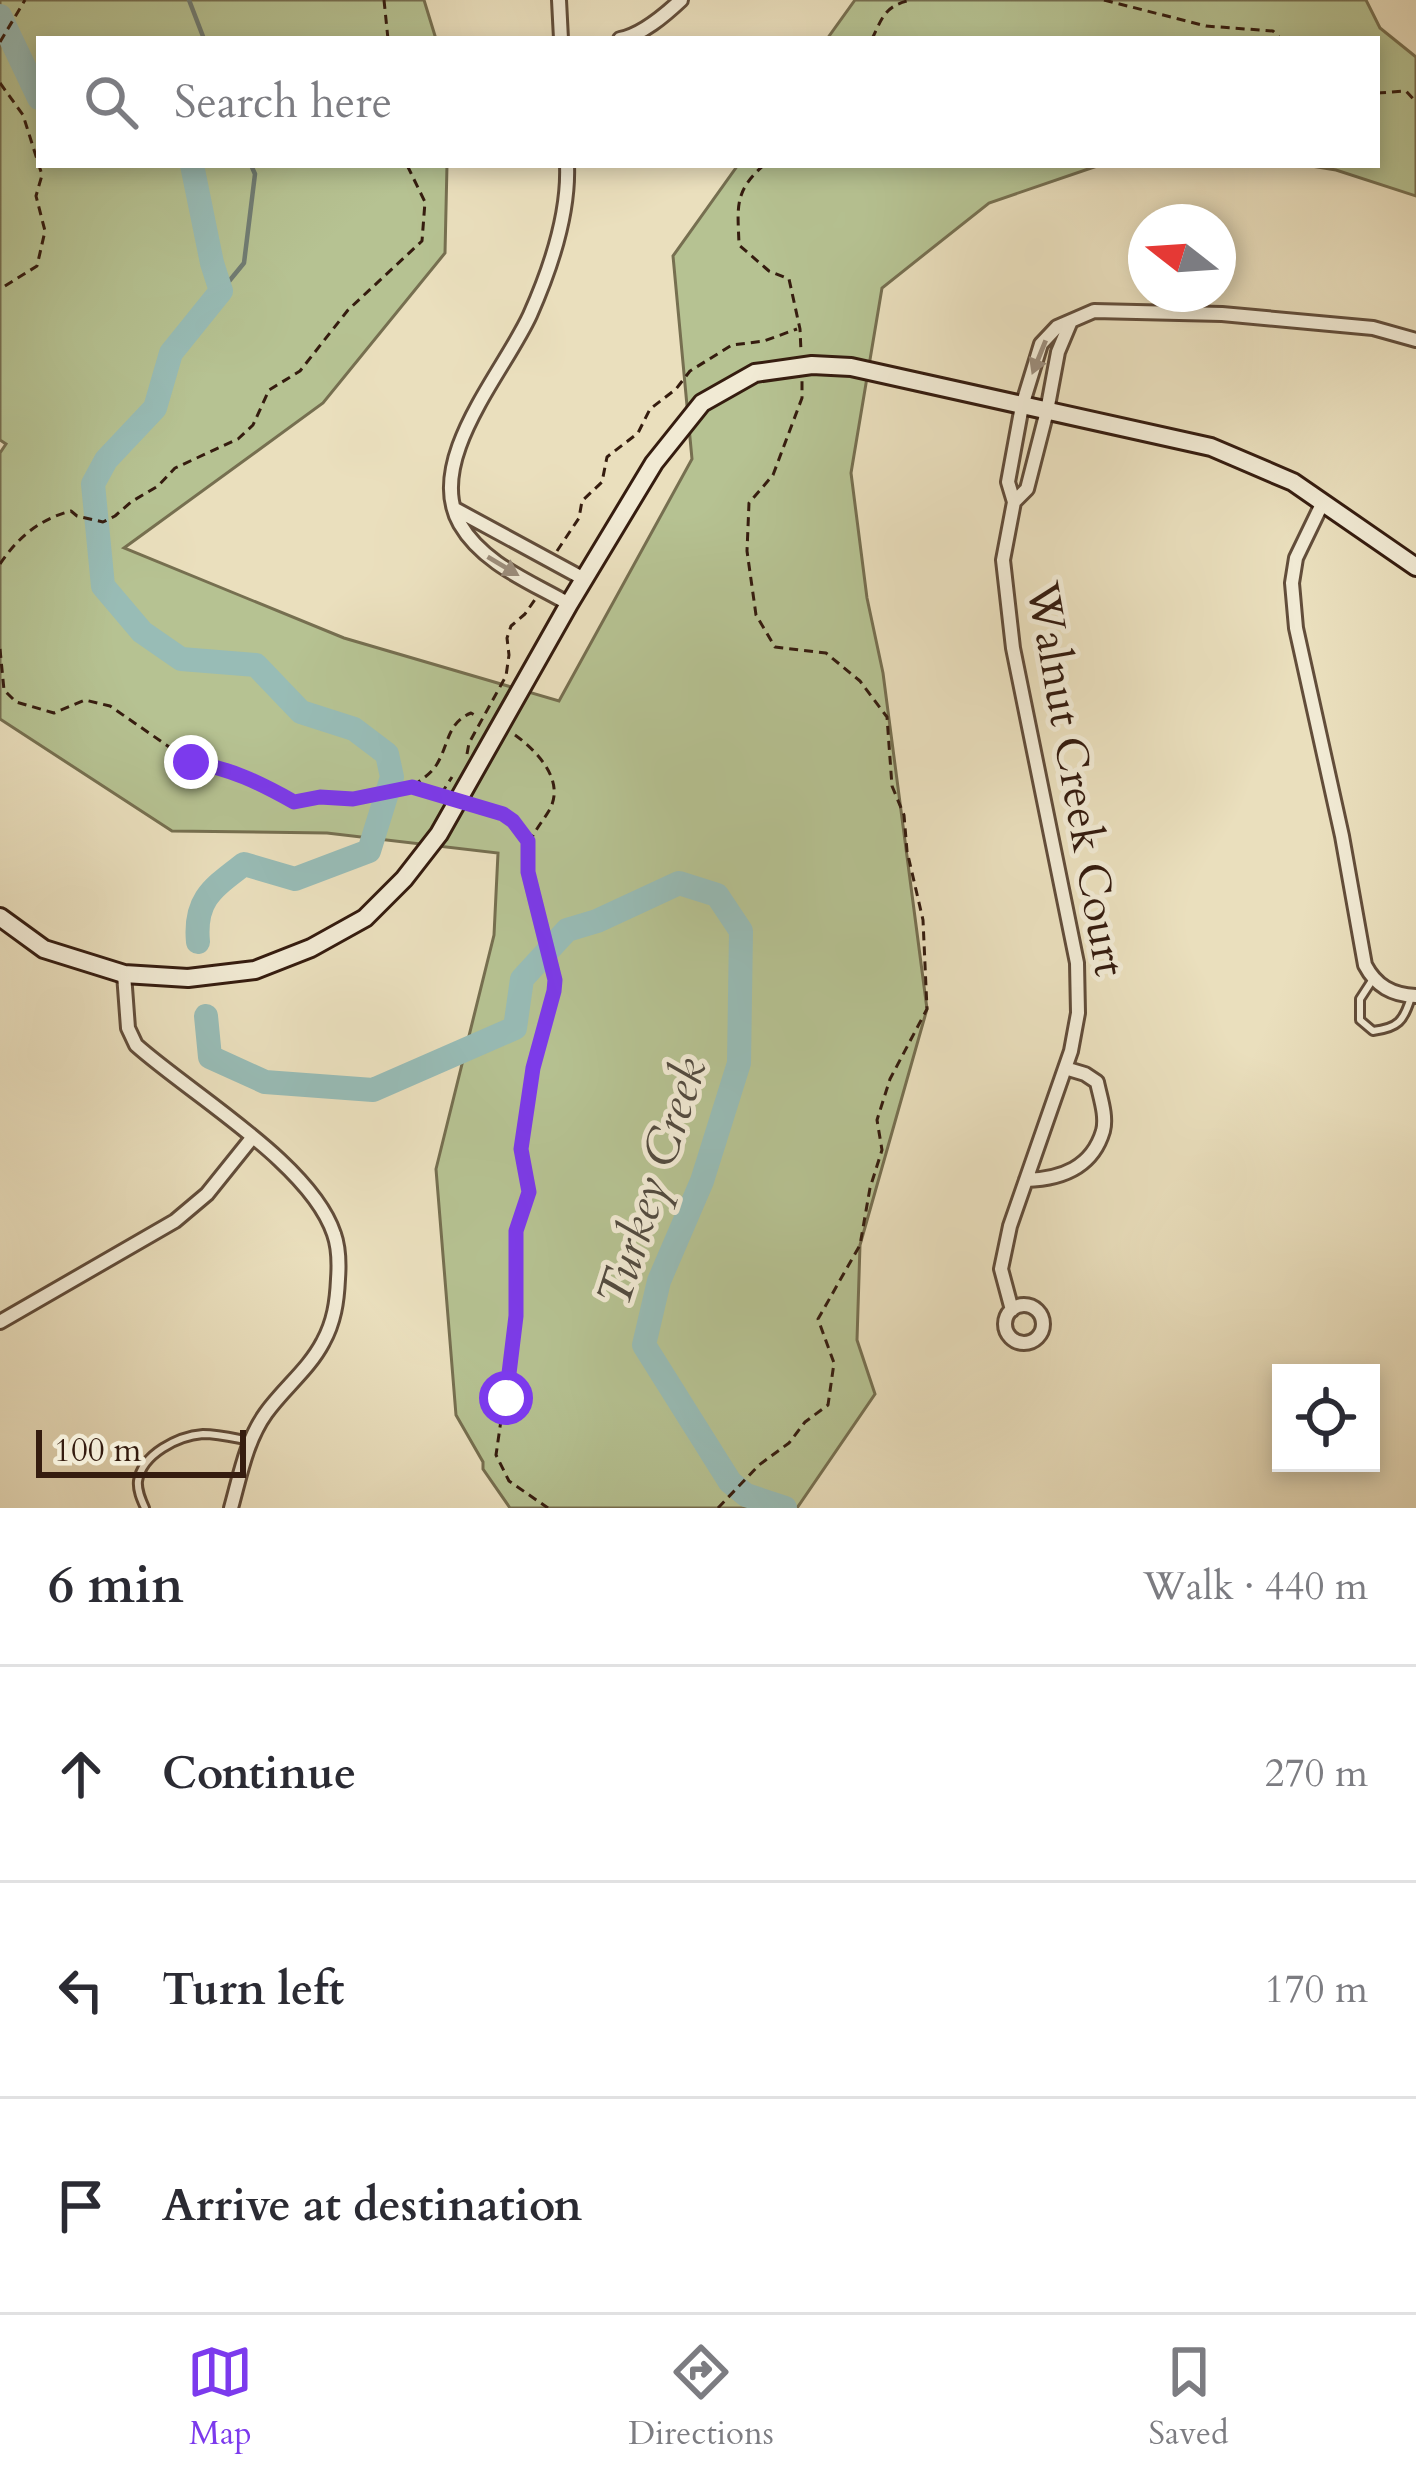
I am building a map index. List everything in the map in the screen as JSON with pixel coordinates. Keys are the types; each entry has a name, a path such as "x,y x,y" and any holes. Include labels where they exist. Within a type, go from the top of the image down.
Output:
{"street":[{"path":"559,0 561,36"},
{"path":"632,36 681,0"},
{"path":"567,168 564,204 547,273 528,319 455,456 449,491 459,523 486,556 569,604"},
{"path":"1072,320 1094,311 1222,314 1373,328 1416,340"},
{"name":"Walnut Creek Court","path":"1012,1310 1001,1269 1010,1226 1065,1068 1078,1013 1077,963 1013,648 1003,560 1014,502 1008,482 1022,406 1041,344 1057,327 1072,320"},
{"name":"Walnut Creek Court","path":"1014,502 1027,489 1058,352 1072,320"},
{"path":"0,917 44,950 124,974 188,978 255,970 311,948 365,918 404,880 439,834 654,463 702,403 755,373 851,367 1211,446 1293,482 1416,567"},
{"path":"1323,502 1297,558 1292,583 1296,628 1365,965 1388,991 1413,997"},
{"path":"455,509 584,579"},
{"path":"124,974 128,1028 136,1046 281,1160 325,1214 336,1237 339,1265 334,1318 310,1363 264,1415 250,1442 231,1508"},
{"path":"1026,1180 1066,1175 1087,1161 1104,1129 1096,1082 1065,1068"},
{"path":"0,1322 175,1221 207,1194 252,1138"}],"lane":[{"path":"1373,979 1360,999 1360,1020 1373,1031 1394,1028 1405,1018 1413,997"},
{"path":"145,1508 137,1485 143,1466 162,1447 197,1434 250,1442"}],"path":[{"path":"0,42 25,0"},
{"path":"385,0 388,36"},
{"path":"874,36 893,4 911,0"},
{"path":"1104,0 1206,26 1273,31 1278,36"},
{"path":"0,83 23,115 36,156"},
{"path":"1380,93 1406,92 1416,102"},
{"path":"0,289 32,271 40,258 45,231 36,196 40,168"},
{"path":"0,564 44,518 70,511 103,522 158,486 175,468 238,439 253,425 269,390 300,371 348,310 422,241 425,202 406,168"},
{"path":"718,1508 758,1465 828,1405 834,1363 818,1319 860,1246 882,1150 877,1120 890,1079 927,1009 923,920 904,815 892,786 887,718 860,681 826,653 775,647 756,615 747,551 749,503 773,475 802,398 800,329 789,279 769,271 739,245 737,201 760,168"},
{"path":"552,562 579,518 582,501 602,482 608,457 638,434 650,409 690,371 732,346 800,329"},
{"path":"440,796 506,676 511,626 542,589"},
{"path":"0,649 4,690 16,702 54,713 85,700 110,706 191,762 221,766 294,802 361,797 409,787 439,761 455,722 471,713 478,717"},
{"path":"515,735 547,765 554,794 553,805 528,847"},
{"path":"409,787 513,821 528,841 528,872 553,969 554,991 533,1068 521,1149 529,1192 516,1231 516,1316 496,1454 509,1480 548,1508"}],"green space":[{"path":"0,0 424,0 435,36 36,36 36,168 447,168 445,253 323,403 124,548 344,638 559,701 692,459 673,256 736,168 1091,168 989,203 882,288 851,473 867,598 883,673 927,1009 860,1245 857,1340 875,1394 797,1508 510,1508 483,1469 456,1415 436,1169 494,935 498,853 327,833 172,831 0,719 0,453 6,444 0,440"},
{"path":"855,0 1366,0 1380,28 1416,57 1416,196 1324,168 1380,168 1380,36 829,36"}],"waterway":[{"path":"189,0 203,36"},
{"name":"Turkey Creek","path":"0,16 36,92"},
{"name":"Turkey Creek","path":"193,168 221,291 171,353 155,408 106,460 93,484 103,586 142,632 181,659 256,665 301,712 354,729 387,754 392,777 369,851 295,879 244,864 208,896 199,915 198,942"},
{"path":"221,291 244,263 252,168"},
{"name":"Turkey Creek","path":"206,1016 210,1057 265,1082 373,1090 515,1028 522,979 567,930 679,883 717,895 741,931 739,1063 702,1181 659,1281 644,1345 730,1482 746,1495 785,1508"}],"route":[{"path":"191,762 221,766 294,802 320,797 353,799 412,787 503,814 528,841 528,872 555,980 533,1068 521,1149 529,1192 516,1231 516,1316 506,1398"}]}
